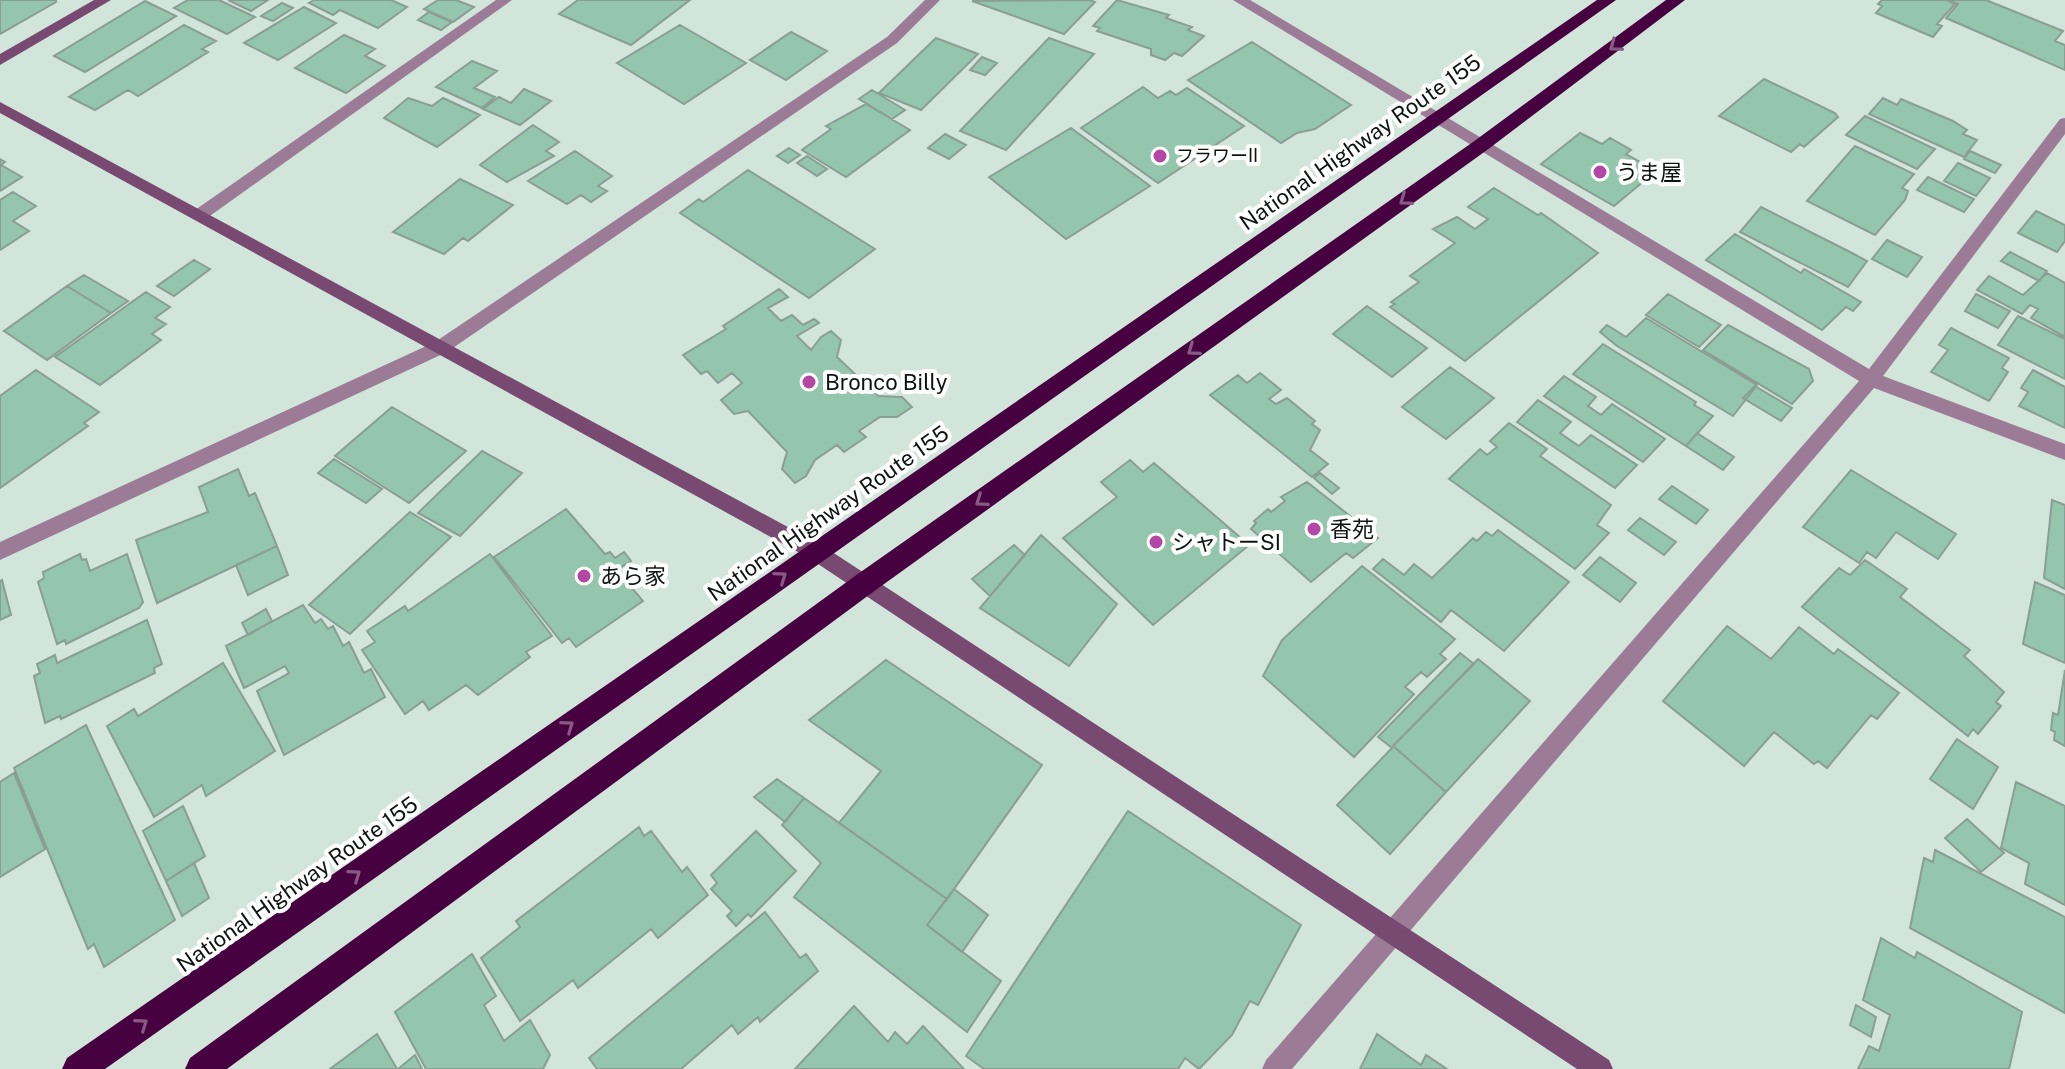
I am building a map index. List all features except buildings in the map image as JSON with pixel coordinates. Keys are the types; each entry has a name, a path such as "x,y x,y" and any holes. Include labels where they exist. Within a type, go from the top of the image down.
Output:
{"highway":[{"name":"National Highway Route 155","path":"78,1069 1608,0"},
{"path":"201,1069 864,584 1480,146 1677,0"}],"street":[{"path":"0,60 104,0"},
{"path":"201,214 505,0"},
{"path":"0,551 441,347 892,40 933,0"},
{"path":"1240,0 1871,379 2065,452"},
{"path":"0,107 816,552 1600,1069"},
{"path":"1275,1069 1871,379 2065,123"}],"place":[{"name":"フラワーII","path":"1160,156"},
{"name":"うま屋","path":"1600,172"},
{"name":"Bronco Billy","path":"809,382"},
{"name":"香苑","path":"1314,529"},
{"name":"シャトーSI","path":"1156,542"},
{"name":"あら家","path":"584,576"}]}
